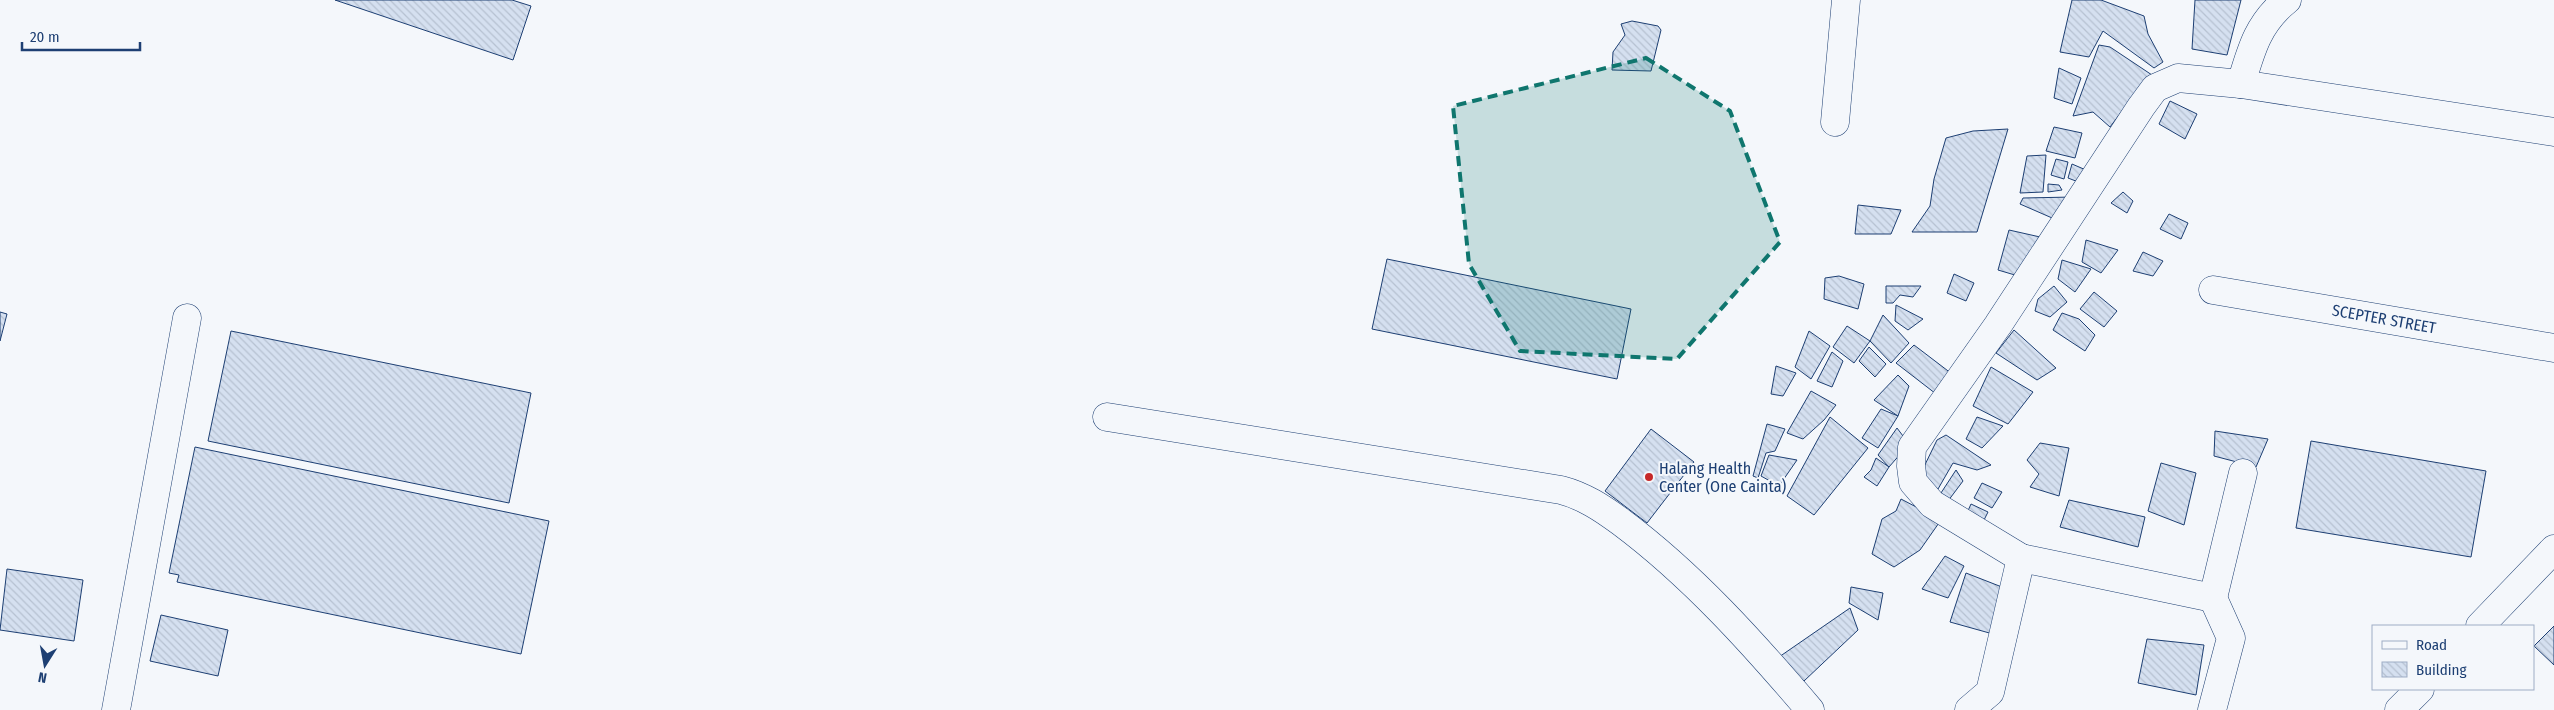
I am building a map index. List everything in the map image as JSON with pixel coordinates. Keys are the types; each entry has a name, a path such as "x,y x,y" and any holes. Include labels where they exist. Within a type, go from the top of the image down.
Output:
{"street":[{"path":"1835,122 1846,0"},
{"path":"2241,84 2252,45 2260,27 2287,0"},
{"path":"2213,598 2021,558 1932,504 1913,482 1911,466 1912,447 1998,325 2155,88 2178,78 2241,84 2554,132"},
{"name":"SCEPTER STREET","path":"2213,290 2554,348"},
{"path":"116,710 187,318"},
{"path":"1107,417 1551,488 1578,494 1637,533 1686,575 1778,672 1810,710"},
{"path":"2212,710 2231,638 2213,598 2243,473"},
{"path":"2481,625 2554,549"},
{"path":"1969,710 1990,692 2021,558"},
{"path":"2399,710 2419,690"}],"highlighted area":[{"path":"1646,58 1730,111 1780,242 1677,359 1520,351 1469,264 1453,106"}],"building":[{"path":"335,0 512,0 531,6 513,60"},
{"path":"2072,0 2101,0 2144,16 2148,34 2163,62 2154,68 2103,31 2089,57 2060,52"},
{"path":"2195,0 2241,0 2227,55 2192,49"},
{"path":"1632,21 1658,26 1661,30 1651,71 1612,70 1613,52 1625,35 1621,24"},
{"path":"2099,45 2110,47 2158,79 2132,98 2110,127 2093,112 2073,116"},
{"path":"2059,68 2081,78 2072,104 2054,98"},
{"path":"2170,101 2197,114 2185,139 2159,124"},
{"path":"2054,127 2082,133 2075,158 2046,151"},
{"path":"2008,129 1977,232 1912,232 1930,206 1934,179 1946,138 1973,131"},
{"path":"2046,155 2043,192 2020,193 2027,156"},
{"path":"2056,159 2068,162 2064,179 2051,175"},
{"path":"2072,164 2086,170 2081,183 2068,178"},
{"path":"2048,184 2059,185 2062,190 2048,192"},
{"path":"2123,192 2133,201 2127,213 2111,203"},
{"path":"2074,197 2059,221 2020,204 2023,198"},
{"path":"1858,205 1901,210 1891,234 1855,234"},
{"path":"2169,214 2188,223 2181,239 2160,229"},
{"path":"2009,230 2049,239 2025,278 1998,270"},
{"path":"2086,240 2118,250 2101,273 2082,262"},
{"path":"2143,252 2163,261 2153,276 2133,271"},
{"path":"1387,259 1631,309 1617,379 1372,329"},
{"path":"2062,260 2091,269 2075,292 2058,279"},
{"path":"1954,274 1974,283 1966,301 1947,293"},
{"path":"1839,276 1864,284 1858,309 1824,299 1825,278"},
{"path":"1886,286 1921,286 1913,297 1900,295 1893,303 1886,303"},
{"path":"2054,286 2067,302 2050,317 2035,311 2038,299"},
{"path":"2094,292 2117,311 2104,327 2080,309"},
{"path":"1896,305 1923,319 1908,330 1895,321"},
{"path":"0,312 7,314 0,341"},
{"path":"2062,313 2079,319 2095,335 2085,351 2053,330"},
{"path":"1883,315 1909,343 1891,363 1870,341"},
{"path":"1847,326 1870,341 1854,363 1833,347"},
{"path":"2014,330 2056,368 2037,380 1996,353"},
{"path":"231,331 531,393 509,503 208,441"},
{"path":"1809,331 1830,346 1811,379 1795,367"},
{"path":"1914,345 1956,377 1940,397 1896,363"},
{"path":"1869,347 1886,364 1875,377 1859,361"},
{"path":"1832,352 1843,361 1832,387 1817,381"},
{"path":"1776,366 1796,373 1783,396 1771,394"},
{"path":"1991,367 2033,392 2008,424 1973,406"},
{"path":"1898,375 1909,386 1898,416 1874,400"},
{"path":"1811,391 1836,405 1824,420 1803,439 1787,433"},
{"path":"1881,409 1898,416 1878,448 1862,438"},
{"path":"1830,417 1868,448 1814,515 1787,496"},
{"path":"1977,417 2003,426 1982,448 1966,439"},
{"path":"1767,424 1785,429 1775,451 1766,453 1758,478 1753,476"},
{"path":"1897,428 1909,444 1889,467 1878,455"},
{"name":"Halang Health Center (One Cainta)","path":"1651,429 1694,462 1647,523 1605,491"},
{"path":"2215,431 2268,439 2256,467 2214,456"},
{"path":"1946,435 1991,465 1977,470 1953,463 1938,489 1918,479 1937,440"},
{"path":"2311,441 2486,471 2471,557 2296,528"},
{"path":"2040,443 2069,448 2059,496 2030,487 2039,474 2027,460"},
{"path":"195,447 549,521 521,654 177,582 179,575 169,573"},
{"path":"1769,455 1797,460 1779,486 1761,476"},
{"path":"1876,458 1889,467 1877,486 1864,477 1871,470"},
{"path":"2161,463 2196,473 2184,525 2148,511"},
{"path":"1956,470 1963,481 1948,501 1939,496"},
{"path":"1982,483 2002,492 1992,508 1974,498"},
{"path":"1901,499 1941,520 1920,550 1894,567 1872,554 1882,519 1896,511"},
{"path":"2069,500 2145,517 2138,547 2060,527"},
{"path":"1971,504 1988,512 1981,526 1967,513"},
{"path":"1945,556 1964,566 1948,598 1922,589"},
{"path":"7,569 83,580 74,641 0,630"},
{"path":"1966,573 2007,589 1993,634 1950,622"},
{"path":"1851,587 1883,593 1878,620 1849,603"},
{"path":"1850,608 1858,630 1804,681 1779,657"},
{"path":"161,615 228,630 218,676 150,661"},
{"path":"2554,626 2554,665 2534,646"},
{"path":"2147,639 2204,645 2196,695 2138,683"}],"place":[{"name":"Halang Health Center (One Cainta)","path":"1649,477"}]}
